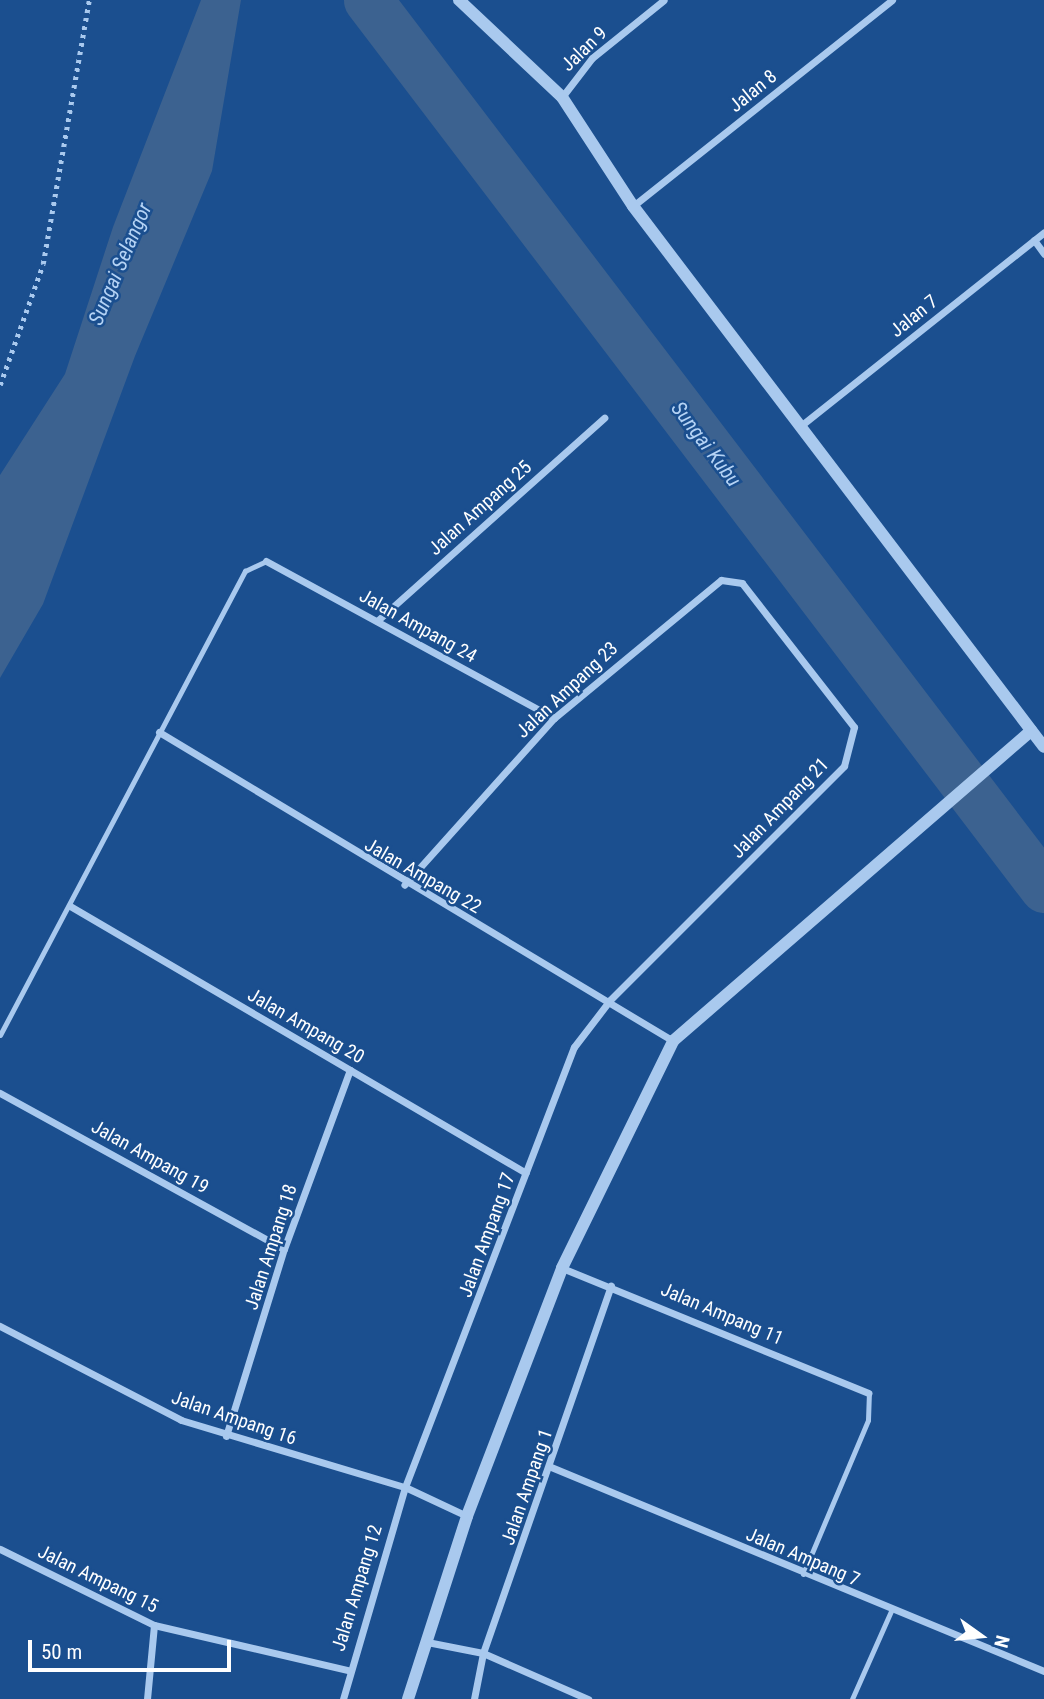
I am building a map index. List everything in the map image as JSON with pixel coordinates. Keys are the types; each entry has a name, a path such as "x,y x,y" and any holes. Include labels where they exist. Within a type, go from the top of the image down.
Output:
{"street":[{"path":"459,0 502,48 562,97 633,206 803,424 1044,747"},
{"name":"Jalan 9","path":"562,97 592,58 664,0"},
{"name":"Jalan 8","path":"633,206 892,0"},
{"name":"Jalan 7","path":"803,424 1044,232"},
{"path":"1034,240 1044,254"},
{"name":"Jalan Ampang 25","path":"377,621 604,418"},
{"name":"Jalan Ampang 24","path":"266,561 554,718"},
{"name":"Jalan Ampang 23","path":"404,885 554,718 704,590 721,580 743,583"},
{"name":"Jalan Ampang 21","path":"610,1000 844,766 854,743 854,727 743,583"},
{"path":"408,1699 467,1516 562,1268 673,1041 1031,731"},
{"name":"Jalan Ampang 22","path":"159,732 404,885 610,1000 673,1041"},
{"name":"Jalan Ampang 20","path":"70,906 526,1173"},
{"name":"Jalan Ampang 17","path":"405,1488 574,1047 610,1000"},
{"name":"Jalan Ampang 18","path":"226,1436 284,1249 350,1070"},
{"name":"Jalan Ampang 19","path":"0,1093 284,1249"},
{"name":"Jalan Ampang 11","path":"562,1268 869,1392"},
{"name":"Jalan Ampang 1","path":"474,1699 484,1653 551,1468 611,1286"},
{"name":"Jalan Ampang 16","path":"0,1326 124,1392 226,1436 405,1488 467,1516"},
{"name":"Jalan Ampang 7","path":"551,1468 891,1611 1044,1671"},
{"name":"Jalan Ampang 12","path":"343,1699 348,1670 405,1488"},
{"name":"Jalan Ampang 15","path":"0,1549 154,1625 348,1670"},
{"path":"147,1699 154,1625"},
{"path":"427,1642 484,1653 588,1699"}],"lane":[{"path":"0,1035 245,571 266,561"},
{"path":"803,1574 868,1420 869,1392"},
{"path":"852,1699 891,1611"}],"path":[{"path":"0,385 43,264 89,0"}],"water":[{"name":"Sungai Selangor","path":"201,0 241,0 212,171 135,356 43,604 0,678 0,475 65,374 113,227"}],"waterway":[{"name":"Sungai Kubu","path":"368,0 1044,888"}]}
